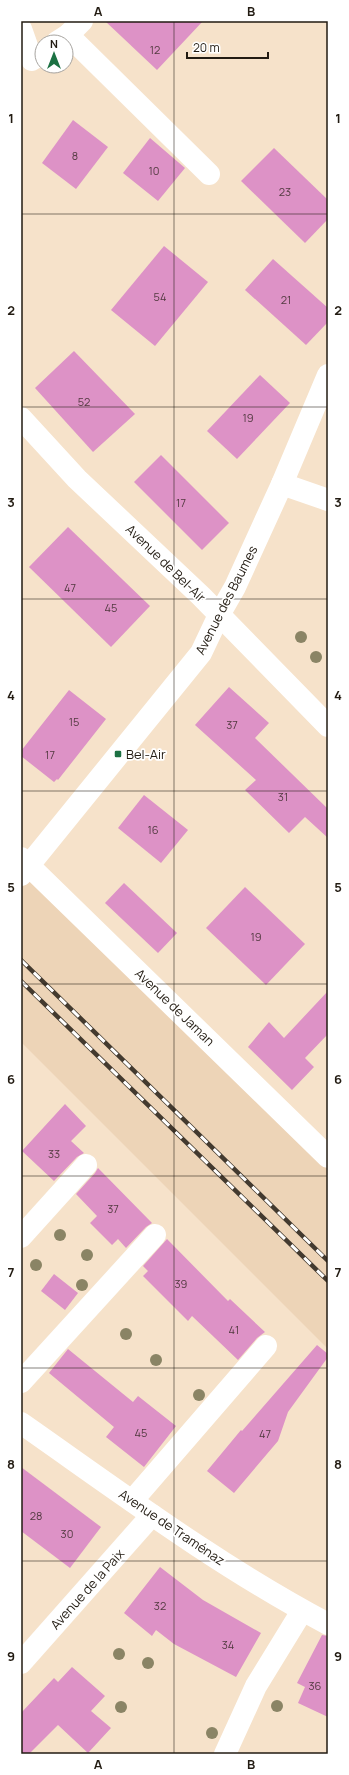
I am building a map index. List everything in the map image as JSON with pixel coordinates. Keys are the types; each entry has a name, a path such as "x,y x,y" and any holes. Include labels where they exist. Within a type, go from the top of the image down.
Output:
{"street":[{"path":"21,28 32,58"},
{"path":"69,33 209,174"},
{"name":"Avenue des Baumes","path":"23,868 201,653 219,615 235,587 282,484 328,374"},
{"name":"Avenue de Bel-Air","path":"21,418 77,479 219,615 328,726"},
{"path":"282,484 328,500"},
{"name":"Avenue de Jaman","path":"23,868 328,1157"},
{"path":"21,1237 86,1164"},
{"path":"21,1382 155,1235"},
{"path":"132,1501 266,1346"},
{"name":"Avenue de Traménaz","path":"21,1423 178,1533 302,1611 328,1624"},
{"name":"Avenue de la Paix","path":"21,1663 152,1515"},
{"path":"225,1754 256,1686 302,1611"}],"shaded area":[{"path":"21,858 328,1157 328,1349 21,1042"}],"building":[{"path":"105,21 203,21 157,70"},
{"path":"73,120 108,147 76,189 42,163"},
{"path":"150,138 185,168 158,201 123,173"},
{"path":"274,148 328,200 328,219 305,243 241,181"},
{"path":"164,246 208,282 155,346 111,310"},
{"path":"273,259 328,308 328,322 306,345 245,290"},
{"path":"74,351 135,414 93,452 35,388"},
{"path":"260,375 290,403 237,459 207,431"},
{"path":"161,455 229,523 202,550 134,482"},
{"path":"68,527 150,606 111,647 29,567"},
{"path":"229,687 269,723 255,738 328,809 328,838 305,817 289,833 245,790 256,780 195,725"},
{"path":"69,690 106,719 58,780 57,779 54,782 21,756 21,751"},
{"path":"144,795 188,830 161,863 118,828"},
{"path":"124,883 177,933 158,953 105,903"},
{"path":"245,887 305,944 266,985 206,928"},
{"path":"328,991 328,1034 305,1058 314,1067 292,1090 248,1047 269,1022 284,1038"},
{"path":"65,1104 86,1126 71,1141 84,1153 77,1157 54,1181 22,1151"},
{"path":"98,1168 152,1223 146,1227 126,1248 118,1239 112,1245 90,1223 97,1216 76,1194"},
{"path":"167,1239 228,1301 230,1299 265,1332 257,1338 238,1360 192,1316 188,1321 143,1276 148,1271 143,1266"},
{"path":"54,1274 78,1293 65,1310 41,1291"},
{"path":"317,1345 328,1354 328,1357 288,1412 278,1441 234,1493 207,1471 241,1430 242,1431"},
{"path":"68,1349 133,1402 138,1396 176,1426 144,1467 106,1437 114,1427 49,1373"},
{"path":"21,1467 101,1527 70,1568 21,1531"},
{"path":"160,1567 203,1600 261,1633 236,1677 174,1644 156,1630 152,1636 124,1613"},
{"path":"322,1635 328,1636 328,1717 298,1703 305,1687 297,1683"},
{"path":"72,1667 105,1696 91,1711 111,1728 88,1753 58,1725 29,1754 21,1754 21,1713 54,1678 58,1682"}],"railway":[{"path":"21,960 328,1261"},
{"path":"21,981 328,1281"}],"place":[{"name":"Bel-Air","path":"118,754"}]}
